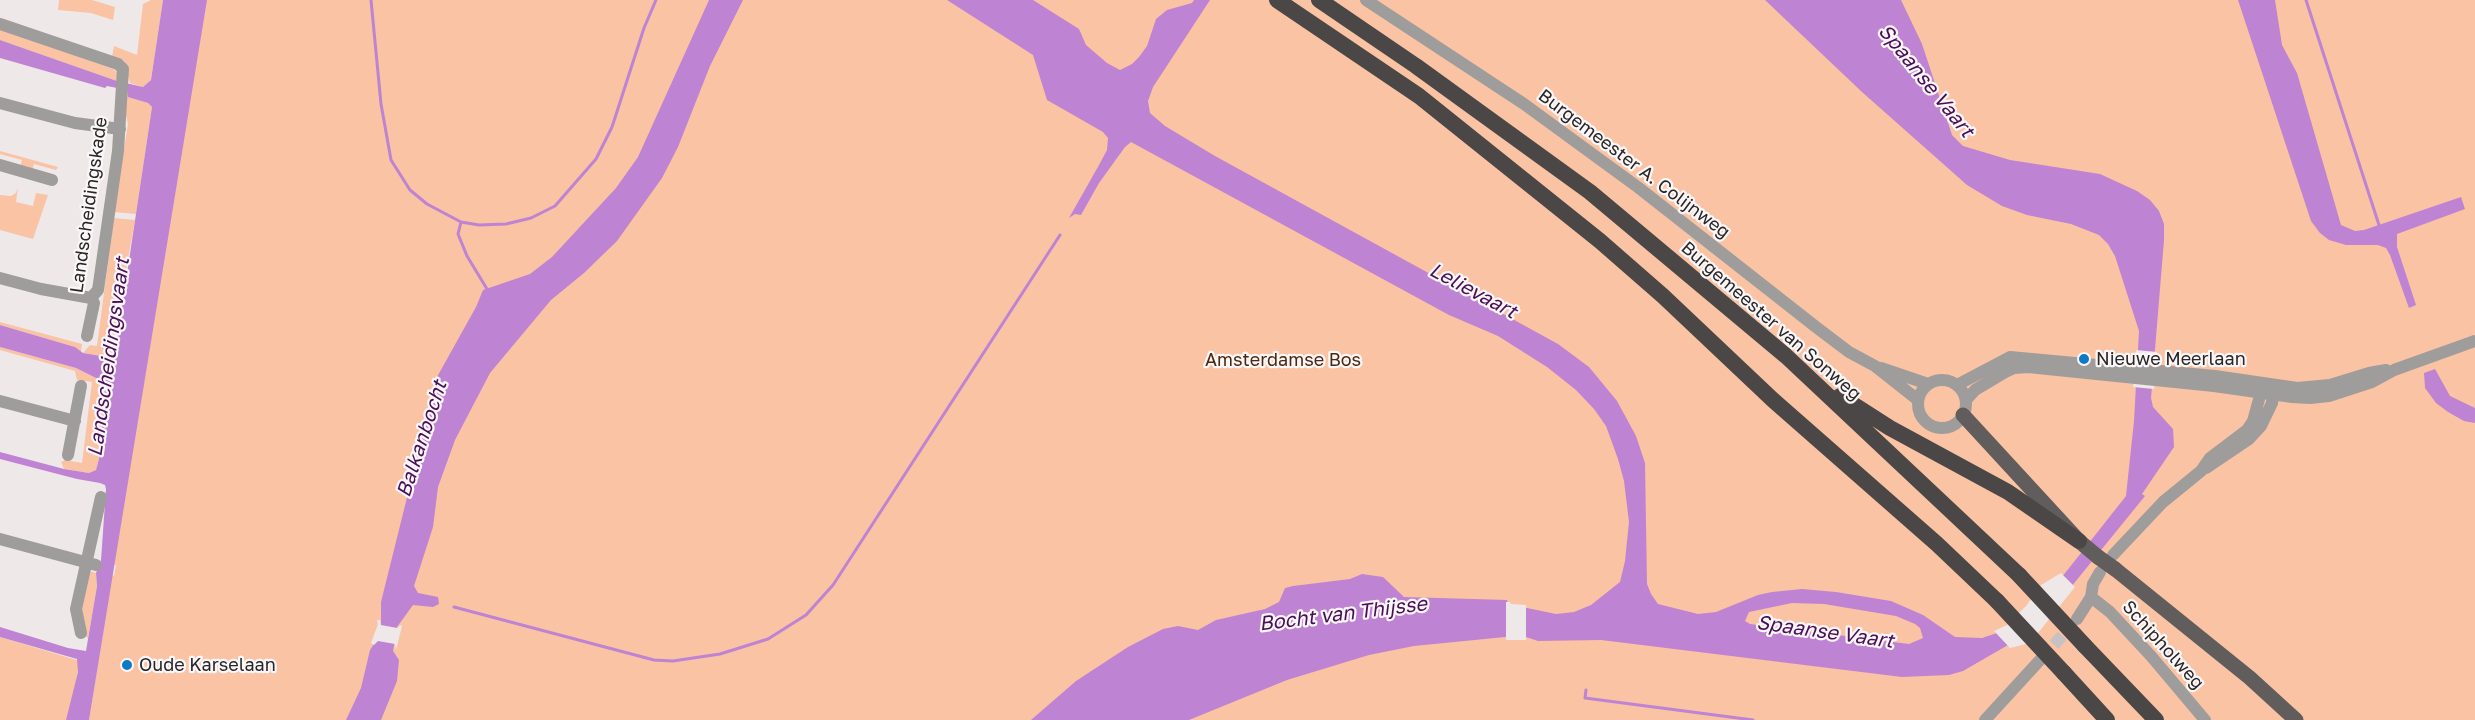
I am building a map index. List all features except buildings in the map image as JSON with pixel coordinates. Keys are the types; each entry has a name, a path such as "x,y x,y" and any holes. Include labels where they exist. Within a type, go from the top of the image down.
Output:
{"highway":[{"path":"1277,0 1419,96 1568,214 1663,296 1744,373 1937,544 1997,601 2107,720"},
{"name":"Burgemeester van Sonweg","path":"1319,0 1416,66 1590,192 1786,356 2019,575 2156,720"},
{"path":"1786,356 1834,392 1890,428 2008,492 2079,541"}],"main road":[{"path":"1964,408 2079,541 2250,678 2296,720"}],"street":[{"name":"Burgemeester A. Colijnweg","path":"1366,0 1533,111 1639,188 1849,352 1875,366 1928,384"},
{"name":"Landscheidingskade","path":"0,24 118,64 123,69 120,129 98,290 90,298 94,303 87,336"},
{"path":"0,103 75,123 120,129"},
{"path":"0,165 52,180"},
{"path":"0,278 40,289 90,298"},
{"path":"2124,372 2014,368 1975,390 1950,426 1934,426 1921,416 1918,400 1928,384 1937,380 1957,385 2010,357 2267,390 2310,398 2329,396 2372,382 2394,370 2475,341"},
{"name":"Burgemeester A. Colijnweg","path":"1875,366 1918,400"},
{"path":"1957,385 1964,408"},
{"path":"68,455 81,386"},
{"path":"2077,619 2091,597 2093,584 2163,502 2201,471 2210,458 2247,430 2267,390"},
{"path":"0,401 75,422"},
{"path":"81,633 76,609 91,564 100,497"},
{"path":"0,539 91,564"},
{"name":"Schipholweg","path":"2091,597 2110,612 2151,656 2205,720"},
{"path":"1985,720 2040,660"}],"green space":[{"path":"59,0 92,0 115,7 113,20 91,13 58,10"},
{"path":"151,0 163,0 151,80 143,87 130,83 124,61 112,57 114,46 137,55 143,4"},
{"name":"Amsterdamse Bos","path":"202,0 2475,0 2475,720 89,720 112,575 114,576 116,565 114,564"},
{"path":"0,28 113,69 117,72 117,81 0,40"},
{"path":"124,89 129,93 129,97 148,103 152,107 136,214 114,212 128,124 124,107"},
{"path":"0,151 58,167 56,170 34,164 32,170 20,167 22,160 0,154"},
{"path":"18,187 16,202 33,206 36,193 48,195 33,239 0,230 0,195 11,196 16,193"},
{"path":"114,218 135,220 111,354 107,357 83,353 90,345 97,346"},
{"path":"0,322 82,344 81,352 75,347 0,325"},
{"path":"0,347 76,368 100,380 105,386 99,459 96,470 89,473 64,469 61,462 65,460 82,463 92,382 77,380 75,371 0,350"},
{"path":"89,571 96,573 97,586 88,638 83,635 79,611"},
{"path":"0,637 80,661 68,720 0,720"}],"water":[{"name":"Landscheidingsvaart","path":"163,0 207,0 89,720 66,720 78,672 77,659 0,637 0,627 68,648 86,651 97,586 96,573 101,560 106,489 105,485 100,483 0,459 0,452 64,469 89,473 96,470 105,387 100,380 76,368 0,347 0,325 75,347 83,353 107,357 115,354 152,107 148,103 128,97 127,90 107,86 105,88 0,58 0,40 117,81 143,87 151,80"},
{"name":"Balkanbocht","path":"709,0 743,0 710,66 678,147 662,178 617,241 584,273 551,300 490,373 455,440 438,487 433,527 414,586 418,593 438,597 439,604 433,607 413,605 397,627 393,651 399,660 397,681 381,720 346,720 361,688 370,650 376,641 381,624 381,602 437,377 483,290 530,274 552,257 616,188 638,157"},
{"path":"947,0 1033,0 1079,29 1086,45 1107,63 1120,70 1132,64 1139,57 1147,46 1156,19 1167,10 1192,3 1194,0 1210,0 1153,87 1148,101 1150,113 1165,126 1215,156 1558,344 1589,367 1617,401 1636,436 1645,463 1647,584 1658,604 1698,614 1716,612 1758,595 1772,592 1802,589 1836,592 1891,601 1923,615 1955,637 1982,638 2003,631 2062,577 2126,496 2134,421 2139,331 2115,256 2099,235 2071,224 2027,215 2002,206 1967,185 1862,92 1765,0 1901,0 1922,44 1952,135 1963,146 2010,160 2100,174 2137,191 2150,200 2159,211 2164,224 2164,240 2151,398 2153,407 2173,429 2174,447 2142,494 2145,496 2058,603 2008,645 1963,671 1949,675 1902,677 1601,640 1538,641 1526,637 1505,637 1414,646 1369,655 1287,680 1189,720 1031,720 1076,681 1128,647 1163,629 1178,626 1198,630 1216,620 1265,609 1279,602 1285,588 1293,586 1350,579 1362,574 1383,577 1404,597 1507,600 1509,607 1556,614 1574,612 1591,605 1620,582 1625,561 1629,522 1624,481 1606,426 1576,390 1547,367 1498,336 1449,315 1131,142 1099,183 1081,215 1075,214 1069,218 1107,150 1108,138 1103,132 1047,100 1033,55","holes":["1792,603 1824,604 1896,616 1920,628 1923,638 1909,644 1750,624 1745,621 1749,612"]},
{"path":"2238,0 2275,0 2282,45 2297,73 2341,225 2355,231 2364,230 2461,197 2465,209 2397,234 2397,247 2416,305 2409,308 2386,248 2378,245 2346,245 2329,240 2311,221"},
{"path":"2435,369 2450,396 2475,408 2475,423 2464,421 2436,403 2425,388 2424,373"}],"pier":[{"path":"2136,350 2157,352 2154,389 2133,387"},
{"path":"2061,573 2075,587 2030,643 2010,648 1994,631 2007,625 2026,606 2041,585"},
{"path":"1506,602 1526,605 1526,640 1506,640"},
{"path":"377,620 380,620 381,625 397,628 402,626 396,650 395,644 378,641 374,645 371,643 378,624"}],"waterway":[{"path":"371,0 381,104 391,160 410,190 427,204 461,222 479,225 506,224 531,218 555,206 596,159 612,127 644,28 656,0"},
{"path":"2306,0 2379,225"},
{"path":"461,222 458,234 467,256 487,289"},
{"path":"454,607 654,660 673,661 720,654 768,639 806,615 833,585 1060,235"},
{"path":"1586,690 1585,698 1753,720"}],"tunnel":[{"path":"2042,658 2073,624"}],"place":[{"name":"Nieuwe Meerlaan","path":"2084,359"},
{"name":"Oude Karselaan","path":"127,665"}],"water label":[{"name":"Spaanse Vaart","path":"1926,81"},
{"name":"Lelievaart","path":"1473,291"},
{"name":"Bocht van Thijsse","path":"1343,614"},
{"name":"Spaanse Vaart","path":"1825,632"}]}
